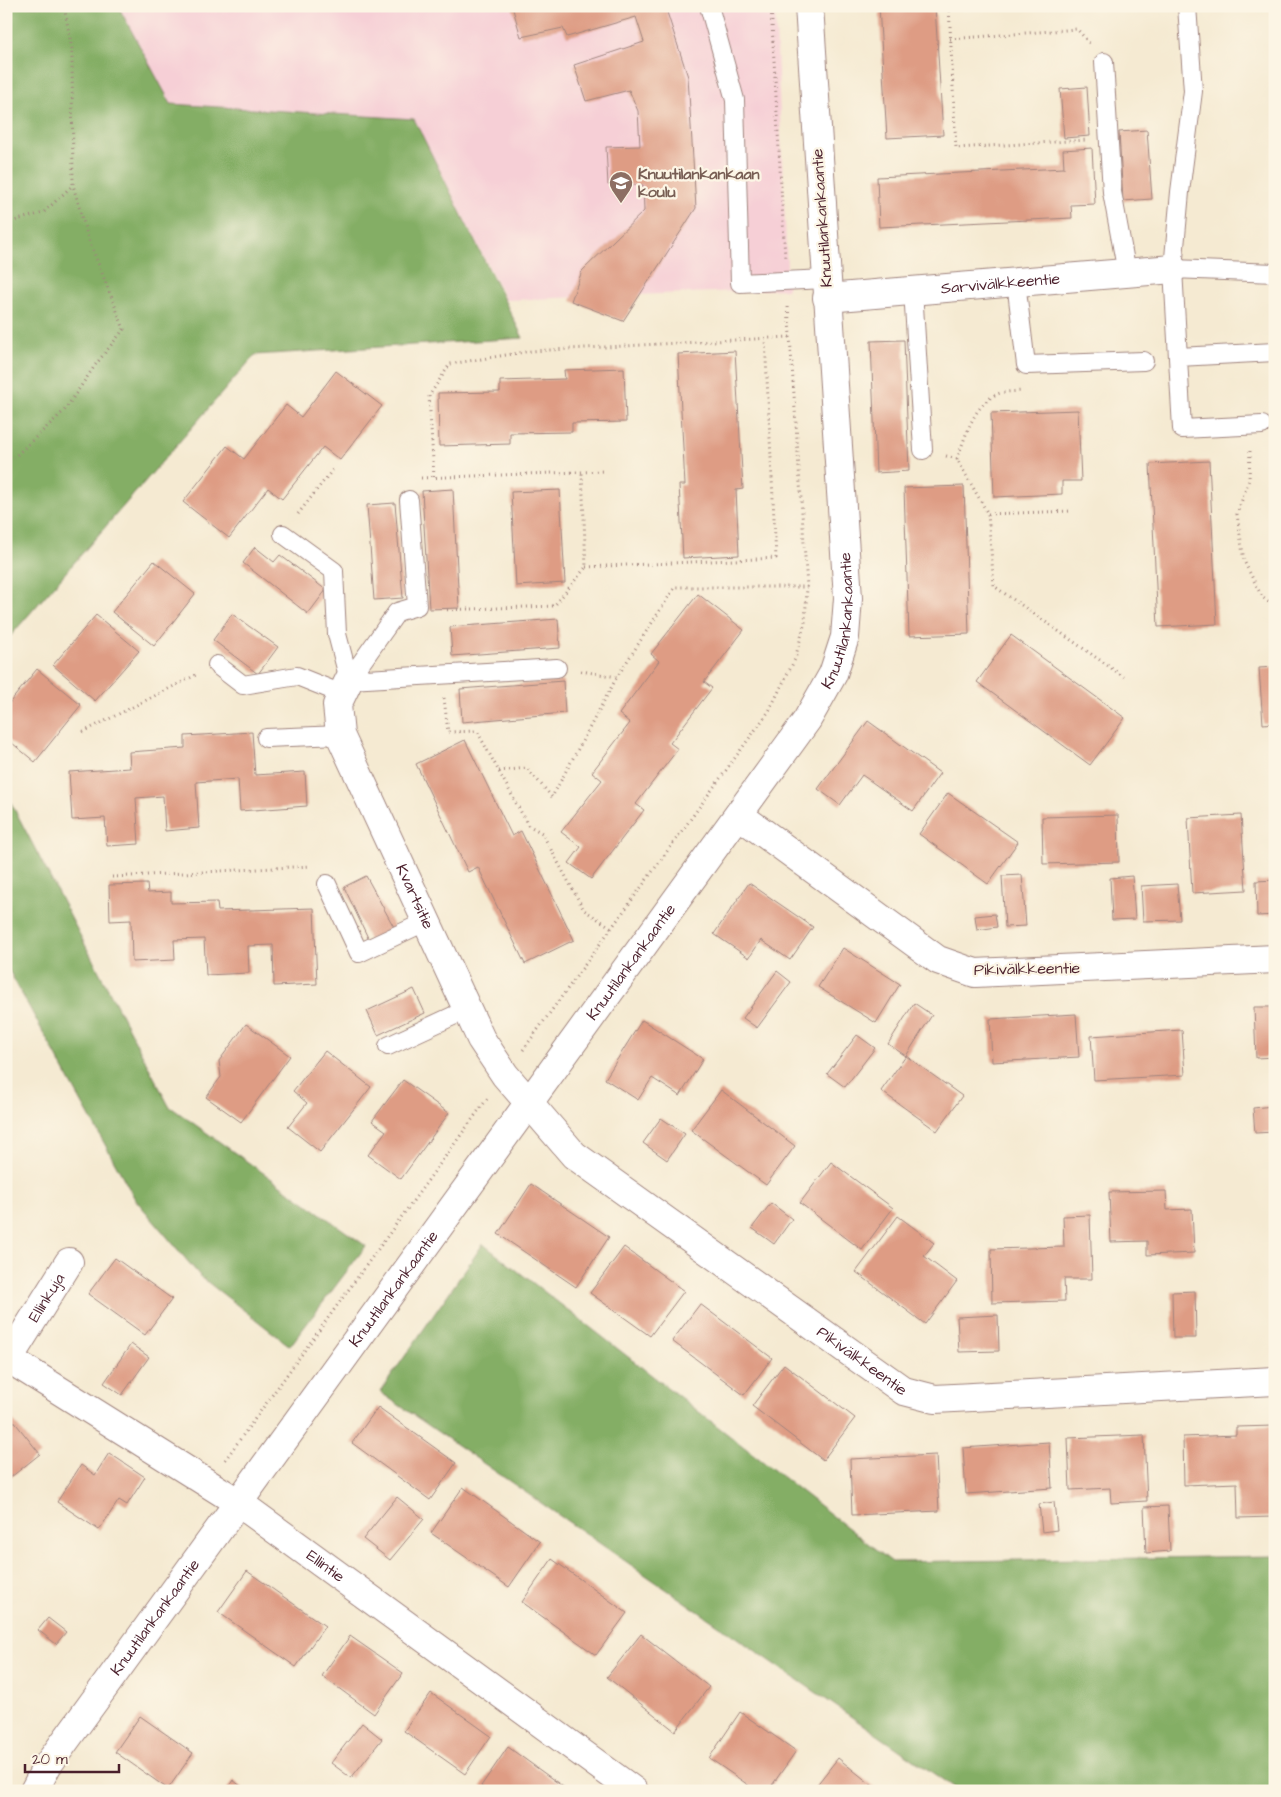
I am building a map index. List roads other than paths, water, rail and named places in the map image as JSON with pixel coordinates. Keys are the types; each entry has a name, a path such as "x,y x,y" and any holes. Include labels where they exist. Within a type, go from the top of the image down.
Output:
{"street":[{"name":"Knuutilankankaantie","path":"34,1791 48,1766 807,720 833,674 845,636 848,598 809,6"},
{"name":"Sarvivälkkeentie","path":"827,288 914,290 1173,269"},
{"name":"Kvartsitie","path":"345,687 337,705 340,735 481,1039 505,1075 529,1102"},
{"name":"Pikivälkkeentie","path":"739,815 938,960 975,973 1275,960"},
{"name":"Pikivälkkeentie","path":"529,1102 574,1155 904,1391 935,1399 1275,1382"},
{"name":"Ellinkuja","path":"8,1358 69,1262"},
{"name":"Ellintie","path":"8,1358 239,1503 634,1791"}],"lane":[{"path":"708,6 735,100 740,283 786,281 827,288"},
{"path":"1187,9 1193,91 1180,192 1173,269 1182,429 1255,426"},
{"path":"1104,62 1112,192 1127,273"},
{"path":"1173,269 1275,273"},
{"path":"1016,282 1026,365 1144,361"},
{"path":"914,290 923,450"},
{"path":"1178,356 1275,352"},
{"path":"345,687 397,612 417,606 409,500"},
{"path":"283,534 334,571 337,634 345,687"},
{"path":"217,665 243,685 297,676 345,687 442,675 557,668"},
{"path":"266,738 340,735"},
{"path":"327,884 358,953 427,921"},
{"path":"388,1046 468,1010"}],"place":[{"name":"Knuutilankankaan koulu","path":"621,204"}]}
